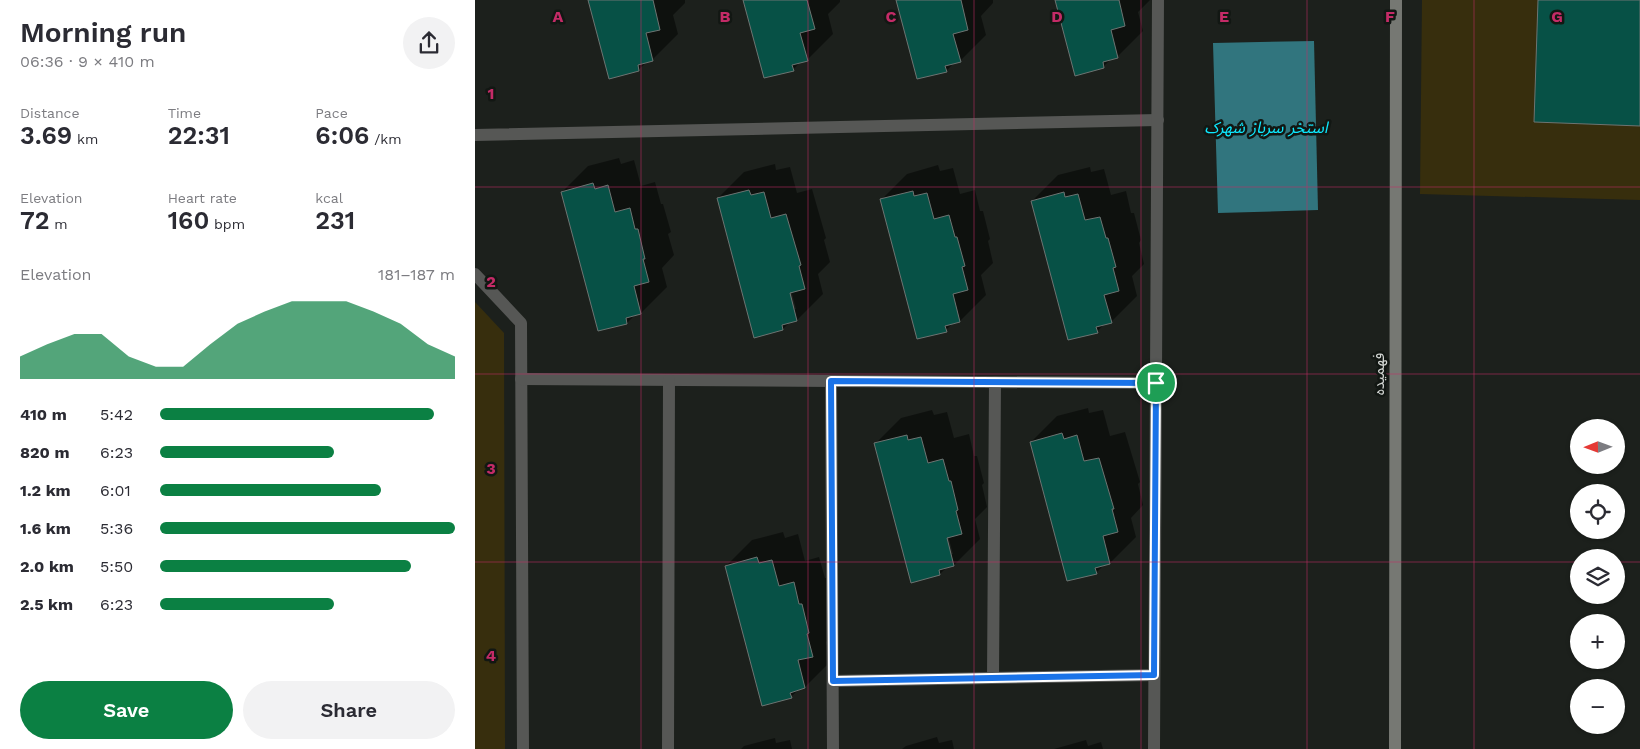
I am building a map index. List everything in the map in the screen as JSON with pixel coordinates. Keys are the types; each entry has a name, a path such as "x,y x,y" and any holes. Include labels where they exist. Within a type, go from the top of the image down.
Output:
{"main road":[{"name":"فهمیده","path":"1395,749 1396,0"}],"street":[{"path":"1154,749 1158,0"},
{"path":"475,135 1158,120"},
{"path":"475,274 521,323 523,749"},
{"path":"521,379 1156,383"},
{"path":"668,749 669,380"},
{"path":"831,381 833,749"},
{"path":"993,678 995,382"},
{"path":"833,681 1154,675"}],"shaded area":[{"path":"1422,0 1640,0 1640,200 1420,194"},
{"path":"475,302 504,333 505,749 475,749"}],"water":[{"name":"استخر سرباز شهرک","path":"1314,41 1318,210 1218,213 1213,43"}],"building":[{"path":"588,0 653,0 660,30 646,33 653,61 638,65 639,71 609,79"},
{"path":"743,0 807,0 815,29 800,33 808,61 792,65 794,71 764,78"},
{"path":"896,0 961,0 968,30 953,34 961,62 945,66 947,72 917,79"},
{"path":"1055,0 1119,0 1125,26 1111,30 1118,58 1103,62 1104,68 1075,76"},
{"path":"1538,0 1640,0 1640,126 1534,122"},
{"path":"593,183 595,189 608,185 615,212 630,208 635,229 638,229 649,282 634,286 641,314 626,318 627,324 598,331 561,192"},
{"path":"749,190 751,195 764,192 771,218 786,214 801,265 799,266 805,289 790,293 797,321 782,325 783,330 754,338 717,198"},
{"path":"913,191 914,196 927,193 934,219 949,215 965,266 962,267 968,290 953,294 960,322 945,326 947,332 917,339 880,199"},
{"path":"1064,192 1065,197 1078,194 1085,220 1100,217 1116,267 1113,268 1119,291 1104,295 1112,323 1096,327 1098,333 1068,340 1031,201"},
{"path":"1062,433 1064,439 1077,435 1084,461 1099,458 1114,509 1112,509 1118,532 1103,536 1110,564 1095,568 1097,574 1067,581 1030,442"},
{"path":"907,435 908,440 921,437 928,463 943,459 949,481 951,481 962,534 947,538 954,566 939,570 940,575 911,583 874,443"},
{"path":"757,557 759,563 772,560 779,586 794,582 799,604 802,604 813,657 798,660 805,688 790,693 792,698 762,706 725,566"}],"route":[{"path":"831,381 1156,383 1154,675 833,681 831,381"}]}
